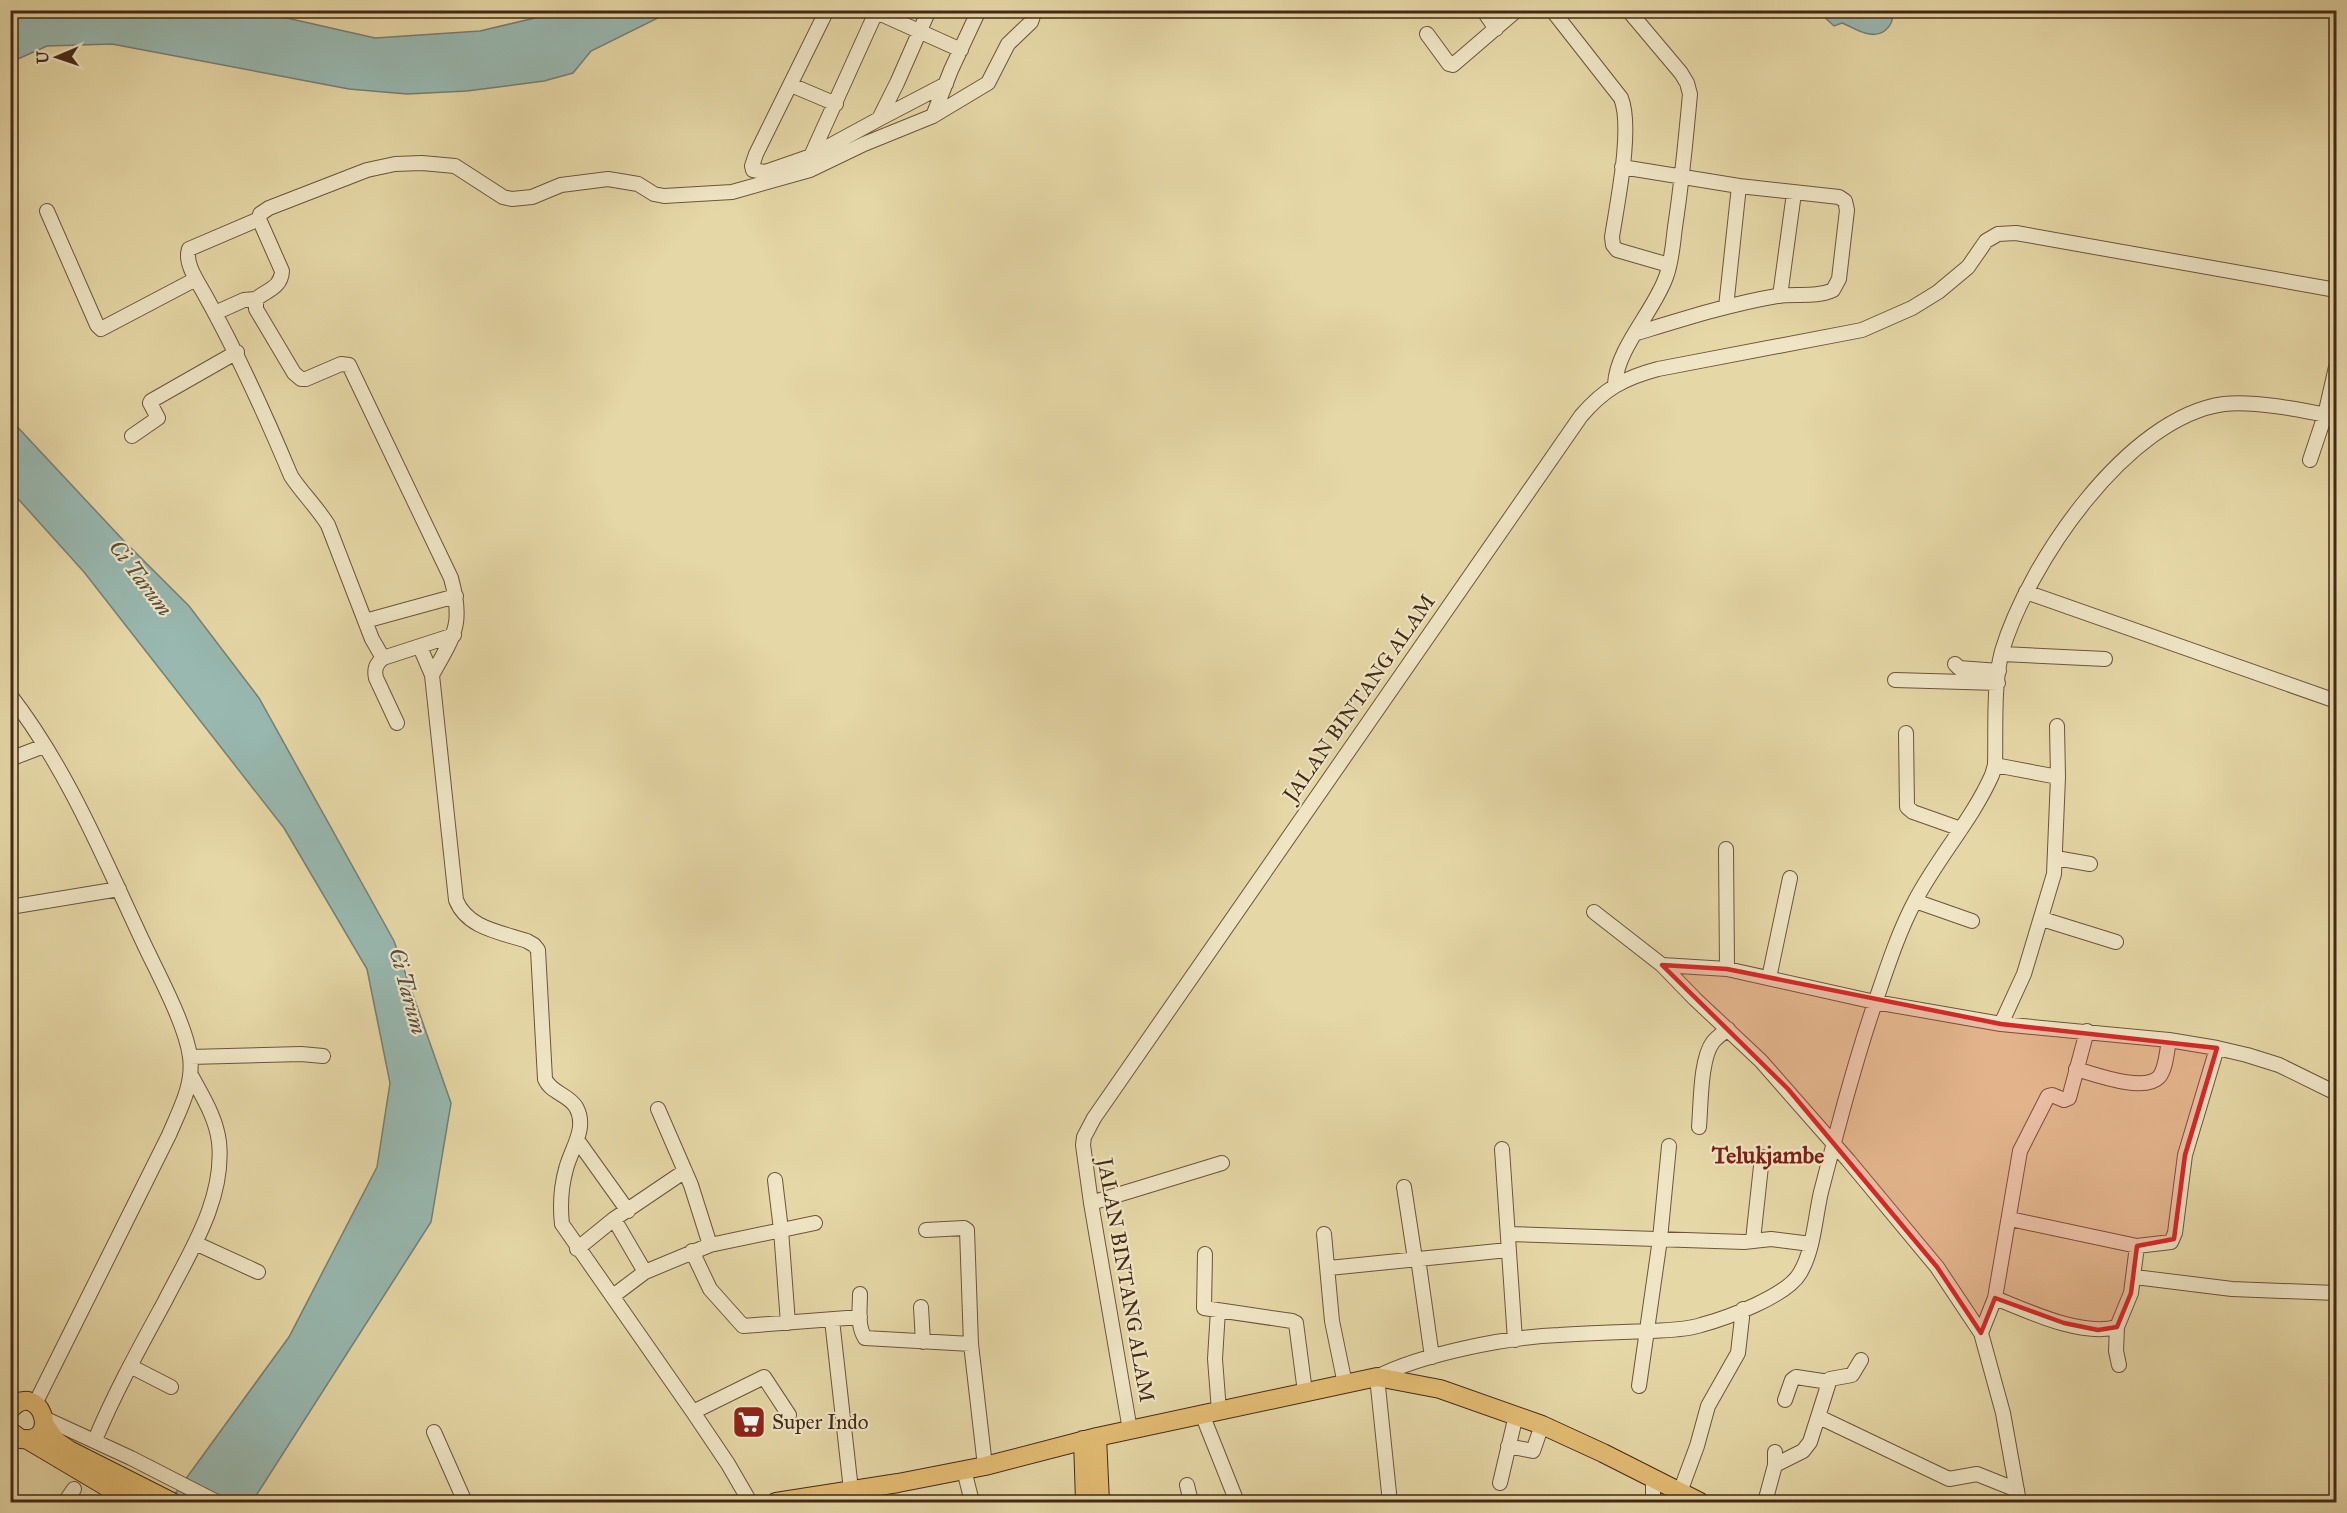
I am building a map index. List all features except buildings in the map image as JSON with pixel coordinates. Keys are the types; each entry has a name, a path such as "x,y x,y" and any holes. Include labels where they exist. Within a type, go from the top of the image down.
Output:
{"main road":[{"path":"776,1503 851,1491 874,1495 1090,1439 1377,1377 1423,1384 1542,1425 1603,1453 1700,1503"},
{"path":"16,1438 38,1435 27,1410"},
{"path":"27,1410 56,1441 117,1484 137,1503"},
{"path":"16,1438 117,1484 172,1503"},
{"path":"1085,1503 1090,1439"},
{"path":"1090,1439 1100,1503"}],"street":[{"path":"827,10 752,166 753,170 765,172 811,156 946,84"},
{"path":"879,118 929,10"},
{"path":"933,116 979,10"},
{"path":"256,300 277,285 282,271 259,219 260,214 269,207 367,170 395,164 422,163 455,166 503,197 512,199 532,197 561,185 608,179 639,184 654,194 664,196 732,192 810,170 864,144 933,116 988,83 1008,44 1031,22 1035,10"},
{"path":"1483,10 1496,29"},
{"path":"1427,34 1451,65 1517,10"},
{"path":"1552,10 1621,98 1625,109 1622,167 1612,237 1613,245 1617,250 1669,265"},
{"path":"1615,384 1620,364 1661,287 1669,265 1683,178 1690,94 1687,83 1628,10"},
{"path":"811,156 837,104 875,11 961,50"},
{"path":"791,85 837,104"},
{"path":"1622,167 1739,186 1839,197 1847,204 1839,279 1833,290 1827,293 1780,296 1726,307 1637,333"},
{"path":"1726,307 1739,186"},
{"path":"1780,296 1794,193"},
{"path":"47,211 97,325 101,329 196,279"},
{"path":"259,219 189,249 187,258 196,279 237,352 291,476 303,495 320,511 328,525 377,651 382,658"},
{"path":"1615,384 1658,369 1862,330 1912,308 1938,292 1968,267 1986,241 1998,234 2016,233 2337,290"},
{"path":"215,313 249,298 256,300"},
{"path":"256,300 256,309 298,377 306,379 341,364 349,365 452,578 458,616 454,635 432,675"},
{"path":"132,436 158,418 150,404 151,401 237,352"},
{"path":"2310,460 2331,416 2337,367"},
{"name":"JALAN BINTANG ALAM","path":"1130,1430 1082,1141 1094,1118 1581,416 1595,400 1615,384"},
{"path":"1389,1493 1377,1377 1396,1367 1432,1357 1515,1340 1701,1325 1743,1309 1788,1286 1800,1273 1811,1244 1818,1203 1875,1002 1914,901 1961,830 1988,784 1995,765 1998,677 2002,654 2036,571 2112,469 2134,448 2159,432 2207,407 2224,404 2254,405 2331,416"},
{"path":"2026,592 2337,701"},
{"path":"366,621 456,596"},
{"path":"397,723 374,671 378,662 382,658 454,635"},
{"path":"420,647 432,675 456,900 460,910 475,923 527,941 538,950 545,1079 552,1089 576,1106 579,1119 578,1141 566,1169 560,1204 562,1224 693,1412 728,1464 750,1503"},
{"path":"2002,654 2105,660"},
{"path":"1955,664 1959,668 1998,677"},
{"path":"1894,680 1998,677"},
{"path":"10,695 30,721 80,807 161,980 184,1035 190,1057 191,1075 169,1135 27,1410 95,1440 217,1503"},
{"path":"2001,1024 2024,975 2050,892 2056,858 2057,726"},
{"path":"1906,733 1907,807 1913,812 1961,830"},
{"path":"10,759 44,746"},
{"path":"1995,765 2058,777"},
{"path":"1726,849 1727,969"},
{"path":"2056,858 2090,864"},
{"path":"1769,978 1790,878"},
{"path":"10,907 119,889"},
{"path":"1914,901 1972,921"},
{"path":"1594,912 1662,965 1761,1060 1937,1267 1981,1333 2003,1413 2018,1496"},
{"path":"2042,919 2116,942"},
{"path":"1662,965 1727,969 1875,1002 2001,1024 2169,1040 2217,1048 2247,1054 2279,1065 2337,1093"},
{"path":"1699,1127 1709,1050 1713,1042 1728,1029"},
{"path":"1981,1333 1995,1298 2020,1151 2048,1096 2052,1095 2064,1100 2069,1098 2087,1031"},
{"path":"2076,1069 2120,1081 2138,1083 2154,1081 2161,1075 2169,1040"},
{"path":"2010,1219 2137,1246 2171,1242 2174,1239 2185,1155 2217,1048"},
{"path":"190,1057 301,1054 323,1056"},
{"path":"95,1440 130,1366 195,1243 214,1194 219,1169 215,1122 191,1075"},
{"path":"658,1109 698,1204 710,1245"},
{"path":"578,1141 628,1211"},
{"path":"1639,1386 1660,1239 1669,1146"},
{"path":"1502,1149 1515,1340"},
{"path":"1753,1240 1762,1157"},
{"path":"1091,1203 1222,1163"},
{"path":"578,1249 614,1219 685,1171"},
{"path":"775,1180 788,1323"},
{"path":"1404,1187 1432,1357"},
{"path":"614,1219 645,1272"},
{"path":"613,1296 645,1272 692,1251 710,1245 815,1223"},
{"path":"926,1230 964,1228 967,1230 971,1344 985,1466"},
{"path":"1324,1234 1332,1321 1345,1384"},
{"path":"1508,1234 1660,1239 1771,1239 1811,1244"},
{"path":"195,1243 258,1272"},
{"path":"2119,1365 2116,1351 2117,1327 2131,1293 2137,1246"},
{"path":"1329,1269 1508,1250"},
{"path":"692,1251 710,1289 743,1326 860,1317"},
{"path":"1205,1254 1203,1305 1206,1309 1296,1323 1305,1392"},
{"path":"2134,1277 2232,1289 2337,1293"},
{"path":"860,1294 862,1335 865,1338 971,1344"},
{"path":"1995,1298 2064,1323 2098,1330 2117,1327"},
{"path":"921,1307 923,1342"},
{"path":"1680,1492 1697,1446 1708,1406 1738,1353 1743,1309"},
{"path":"1218,1310 1210,1412 1237,1503"},
{"path":"832,1320 851,1491"},
{"path":"1765,1503 1775,1459 1803,1451 1810,1442 1829,1382 1832,1378 1852,1375 1861,1360"},
{"path":"130,1366 171,1387"},
{"path":"693,1412 764,1377 789,1415"},
{"path":"1785,1401 1792,1380 1796,1377 1829,1382"},
{"path":"1500,1484 1515,1415"},
{"path":"1819,1417 1949,1479 1977,1474 2018,1496"},
{"path":"1508,1446 1533,1451 1542,1425"},
{"path":"434,1432 465,1503"},
{"path":"964,1470 972,1503"},
{"path":"1653,1479 1653,1503"},
{"path":"1187,1485 1191,1503"},
{"path":"64,1503 74,1489"}],"highlighted area":[{"path":"1662,965 1727,969 2001,1024 2217,1048 2185,1155 2174,1239 2137,1246 2131,1293 2117,1327 2098,1330 2064,1323 1995,1298 1981,1333 1937,1267 1788,1089"}],"water":[{"path":"11,10 256,11 375,38 480,31 555,11 667,11 662,16 591,51 573,73 544,81 467,91 407,94 349,89 112,44 47,46 11,62"},
{"path":"1818,11 1893,11 1893,17 1889,27 1881,33 1871,34 1842,23 1834,26"},
{"name":"Ci Tarum","path":"10,419 123,540 189,606 259,698 394,941 451,1103 431,1222 252,1502 169,1502 289,1337 377,1167 390,1083 367,969 284,828 84,572 11,491"}],"place":[{"name":"Super Indo","path":"749,1422"}],"district":[{"name":"Telukjambe","path":"1768,1155"}]}
